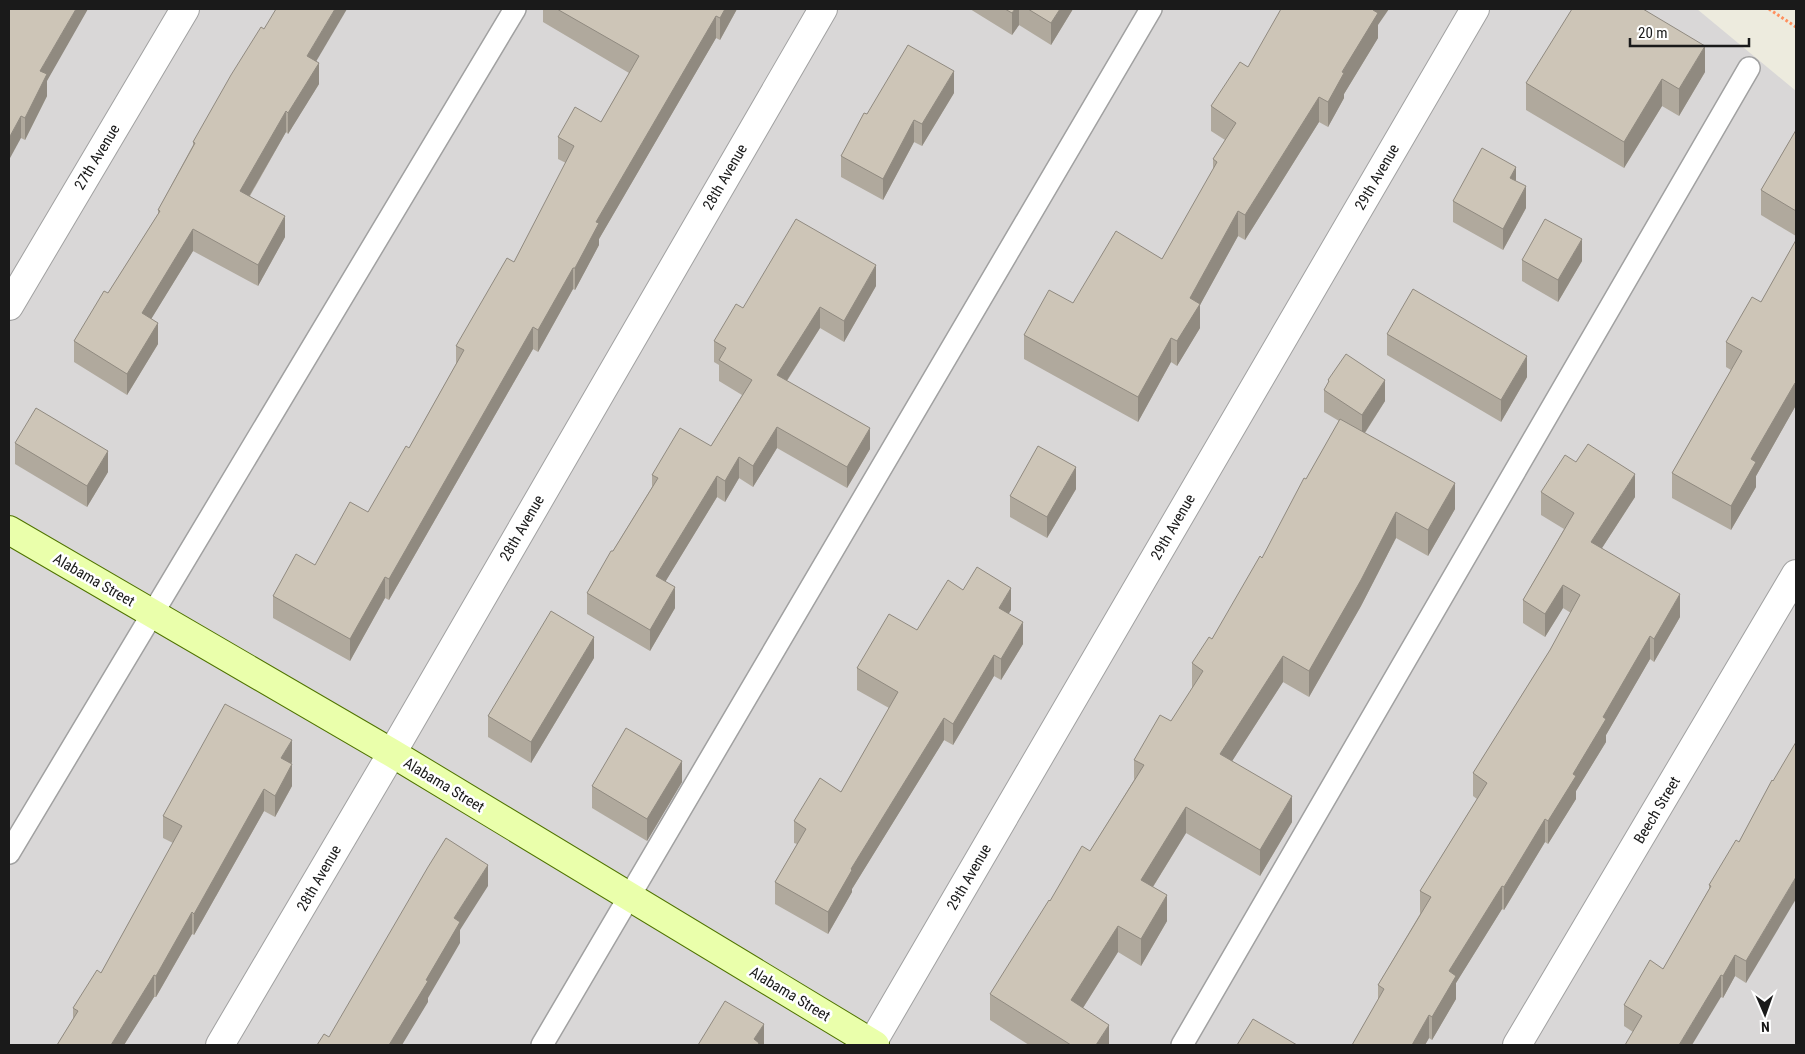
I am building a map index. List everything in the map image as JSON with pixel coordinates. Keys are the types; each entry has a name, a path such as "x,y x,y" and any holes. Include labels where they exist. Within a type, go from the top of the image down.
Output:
{"street":[{"name":"27th Avenue","path":"9,306 185,9"},
{"name":"28th Avenue","path":"220,1045 392,753 823,9"},
{"name":"29th Avenue","path":"873,1045 1476,9"},
{"name":"Alabama Street","path":"9,530 392,753 873,1045"},
{"name":"Beech Street","path":"1517,1045 1796,574"}],"lane":[{"path":"9,854 515,9"},
{"path":"542,1045 1151,9"},
{"path":"1182,1045 1749,68"}],"path":[{"path":"1769,9 1796,27"}],"shaded area":[{"path":"9,9 1697,9 1796,91 1796,1045 9,1045"}],"building":[{"path":"9,9 76,9 40,71 47,74 25,118 21,116 9,138"},
{"path":"276,9 335,9 307,56 319,63 288,113 286,111 240,191 285,216 258,265 193,229 142,313 158,323 127,374 74,341 104,291 108,293 160,211 158,210 195,143 193,142 231,75 261,27 264,29"},
{"path":"557,9 725,9 720,18 716,16 596,222 599,223 575,268 573,268 538,330 533,327 389,579 385,577 350,639 273,596 296,554 315,565 350,502 368,512 406,446 409,448 464,350 456,346 507,258 514,262 574,146 558,137 575,107 601,122 639,56"},
{"path":"1005,9 1015,9 1012,13"},
{"path":"1028,9 1060,9 1051,23"},
{"path":"1281,9 1373,9 1378,13 1342,72 1344,73 1328,102 1319,97 1245,215 1238,211 1190,298 1200,304 1177,341 1171,338 1138,397 1024,335 1049,290 1073,303 1116,231 1162,259 1217,162 1213,159 1236,123 1211,106 1240,62 1248,67"},
{"path":"1572,9 1643,9 1705,46 1679,89 1662,79 1624,142 1526,83"},
{"path":"908,45 954,71 922,124 914,120 883,179 841,156 864,113 867,114"},
{"path":"1796,130 1796,211 1761,190"},
{"path":"1482,148 1516,167 1510,178 1526,186 1503,229 1453,201"},
{"path":"796,219 876,265 844,321 820,307 777,375 870,428 847,467 777,427 753,466 739,457 725,481 717,476 656,576 675,587 650,630 587,593 611,551 613,551 658,478 652,475 680,428 711,446 752,380 719,360 726,348 714,341 736,304 743,308"},
{"path":"1545,219 1582,239 1558,280 1522,260"},
{"path":"1796,240 1796,383 1751,459 1756,462 1731,506 1672,473 1742,351 1726,342 1752,297 1761,302"},
{"path":"1413,289 1527,356 1501,400 1387,334"},
{"path":"1346,354 1385,380 1362,415 1324,390 1328,380"},
{"path":"36,408 108,451 87,486 15,443"},
{"path":"1340,419 1455,483 1428,530 1396,512 1361,580 1309,671 1283,656 1220,754 1292,796 1260,850 1186,807 1141,880 1167,895 1141,939 1118,926 1071,1000 1109,1025 1096,1045 1071,1045 990,994 1050,901 1082,846 1090,851 1144,765 1134,760 1160,715 1171,721 1203,671 1192,663 1209,637 1212,639 1260,556 1262,558 1304,478 1306,479"},
{"path":"1588,444 1635,474 1591,542 1680,594 1654,639 1650,636 1603,717 1606,719 1573,774 1576,776 1548,821 1545,819 1504,887 1502,886 1449,971 1456,976 1432,1017 1429,1015 1412,1045 1352,1045 1384,989 1378,985 1431,897 1420,891 1487,783 1473,773 1550,650 1580,595 1563,585 1545,614 1523,600 1574,513 1541,492 1565,455 1576,462"},
{"path":"1038,446 1076,467 1047,517 1010,496"},
{"path":"977,567 1011,588 999,608 1023,622 1001,659 994,655 953,724 944,718 851,869 828,912 775,882 806,829 794,821 820,778 841,792 898,692 857,668 889,614 917,630 948,580 963,590"},
{"path":"551,611 594,637 531,742 488,716"},
{"path":"225,704 292,740 281,758 292,764 275,796 264,789 194,914 192,912 156,976 154,975 111,1045 57,1045 78,1011 73,1008 97,970 101,973 182,826 163,816"},
{"path":"626,728 682,761 647,819 592,786"},
{"path":"1796,742 1796,877 1746,961 1735,955 1679,1045 1625,1045 1642,1016 1624,1005 1650,960 1663,969 1711,886 1709,885 1736,840 1739,842 1772,780"},
{"path":"446,838 488,865 454,918 460,922 426,980 428,981 389,1045 317,1045 324,1034 329,1037"},
{"path":"725,1001 764,1024 754,1039 759,1043 758,1045 698,1045"},
{"path":"1253,1019 1297,1045 1237,1045"}]}
